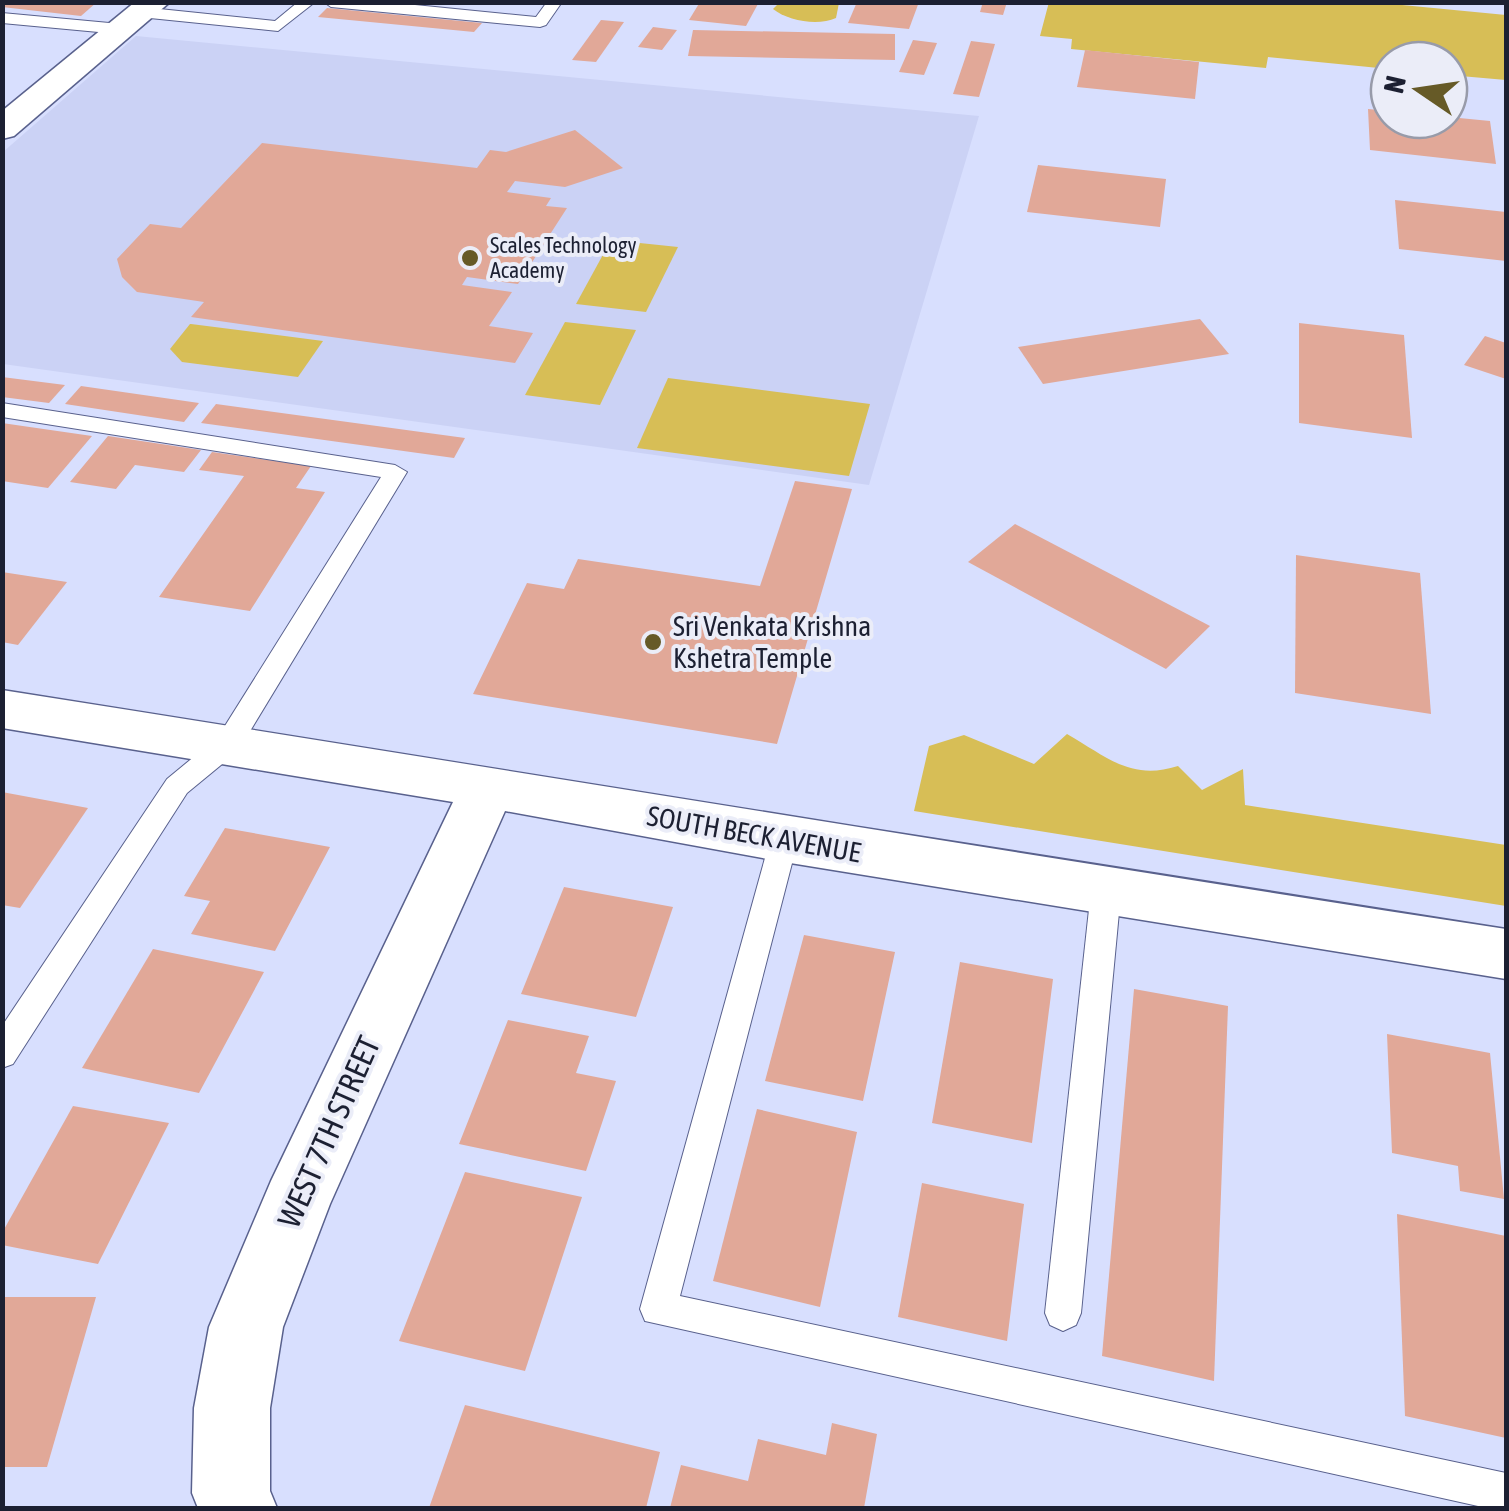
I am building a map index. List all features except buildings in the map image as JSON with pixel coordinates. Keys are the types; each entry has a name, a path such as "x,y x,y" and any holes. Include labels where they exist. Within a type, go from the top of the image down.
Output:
{"street":[{"path":"6,122 141,12"},
{"name":"SOUTH BECK AVENUE","path":"2,709 784,840 1506,954"},
{"name":"WEST 7TH STREET","path":"234,1501 232,1408 246,1326 295,1204 488,788"}],"lane":[{"path":"2,18 141,12 278,26 308,2"},
{"path":"331,2 540,22 555,2"},
{"path":"2,410 395,472 228,744 177,786 2,1054"},
{"path":"784,840 658,1309 1506,1493"},
{"path":"1063,1313 1106,891"}],"shaded area":[{"path":"780,2 839,3 836,18 812,22 787,17 773,9"},
{"path":"1049,2 1371,2 1506,15 1506,80 1469,77 1469,40 1369,40 1369,67 1268,57 1266,68 1071,49 1072,39 1040,36"},
{"name":"Scales Technology Academy","path":"136,36 979,116 869,485 3,364 3,152"},
{"path":"611,240 678,247 646,312 576,304"},
{"path":"565,322 636,330 600,405 525,395"},
{"path":"190,324 323,341 298,377 182,362 170,349"},
{"path":"668,378 870,404 849,476 637,448"},
{"path":"1067,734 1133,769 1178,766 1202,790 1243,769 1245,805 1506,845 1506,906 914,811 929,746 964,735 1034,764"}],"place":[{"name":"Scales Technology Academy","path":"470,258"},
{"name":"Sri Venkata Krishna Kshetra Temple","path":"653,642"}]}
